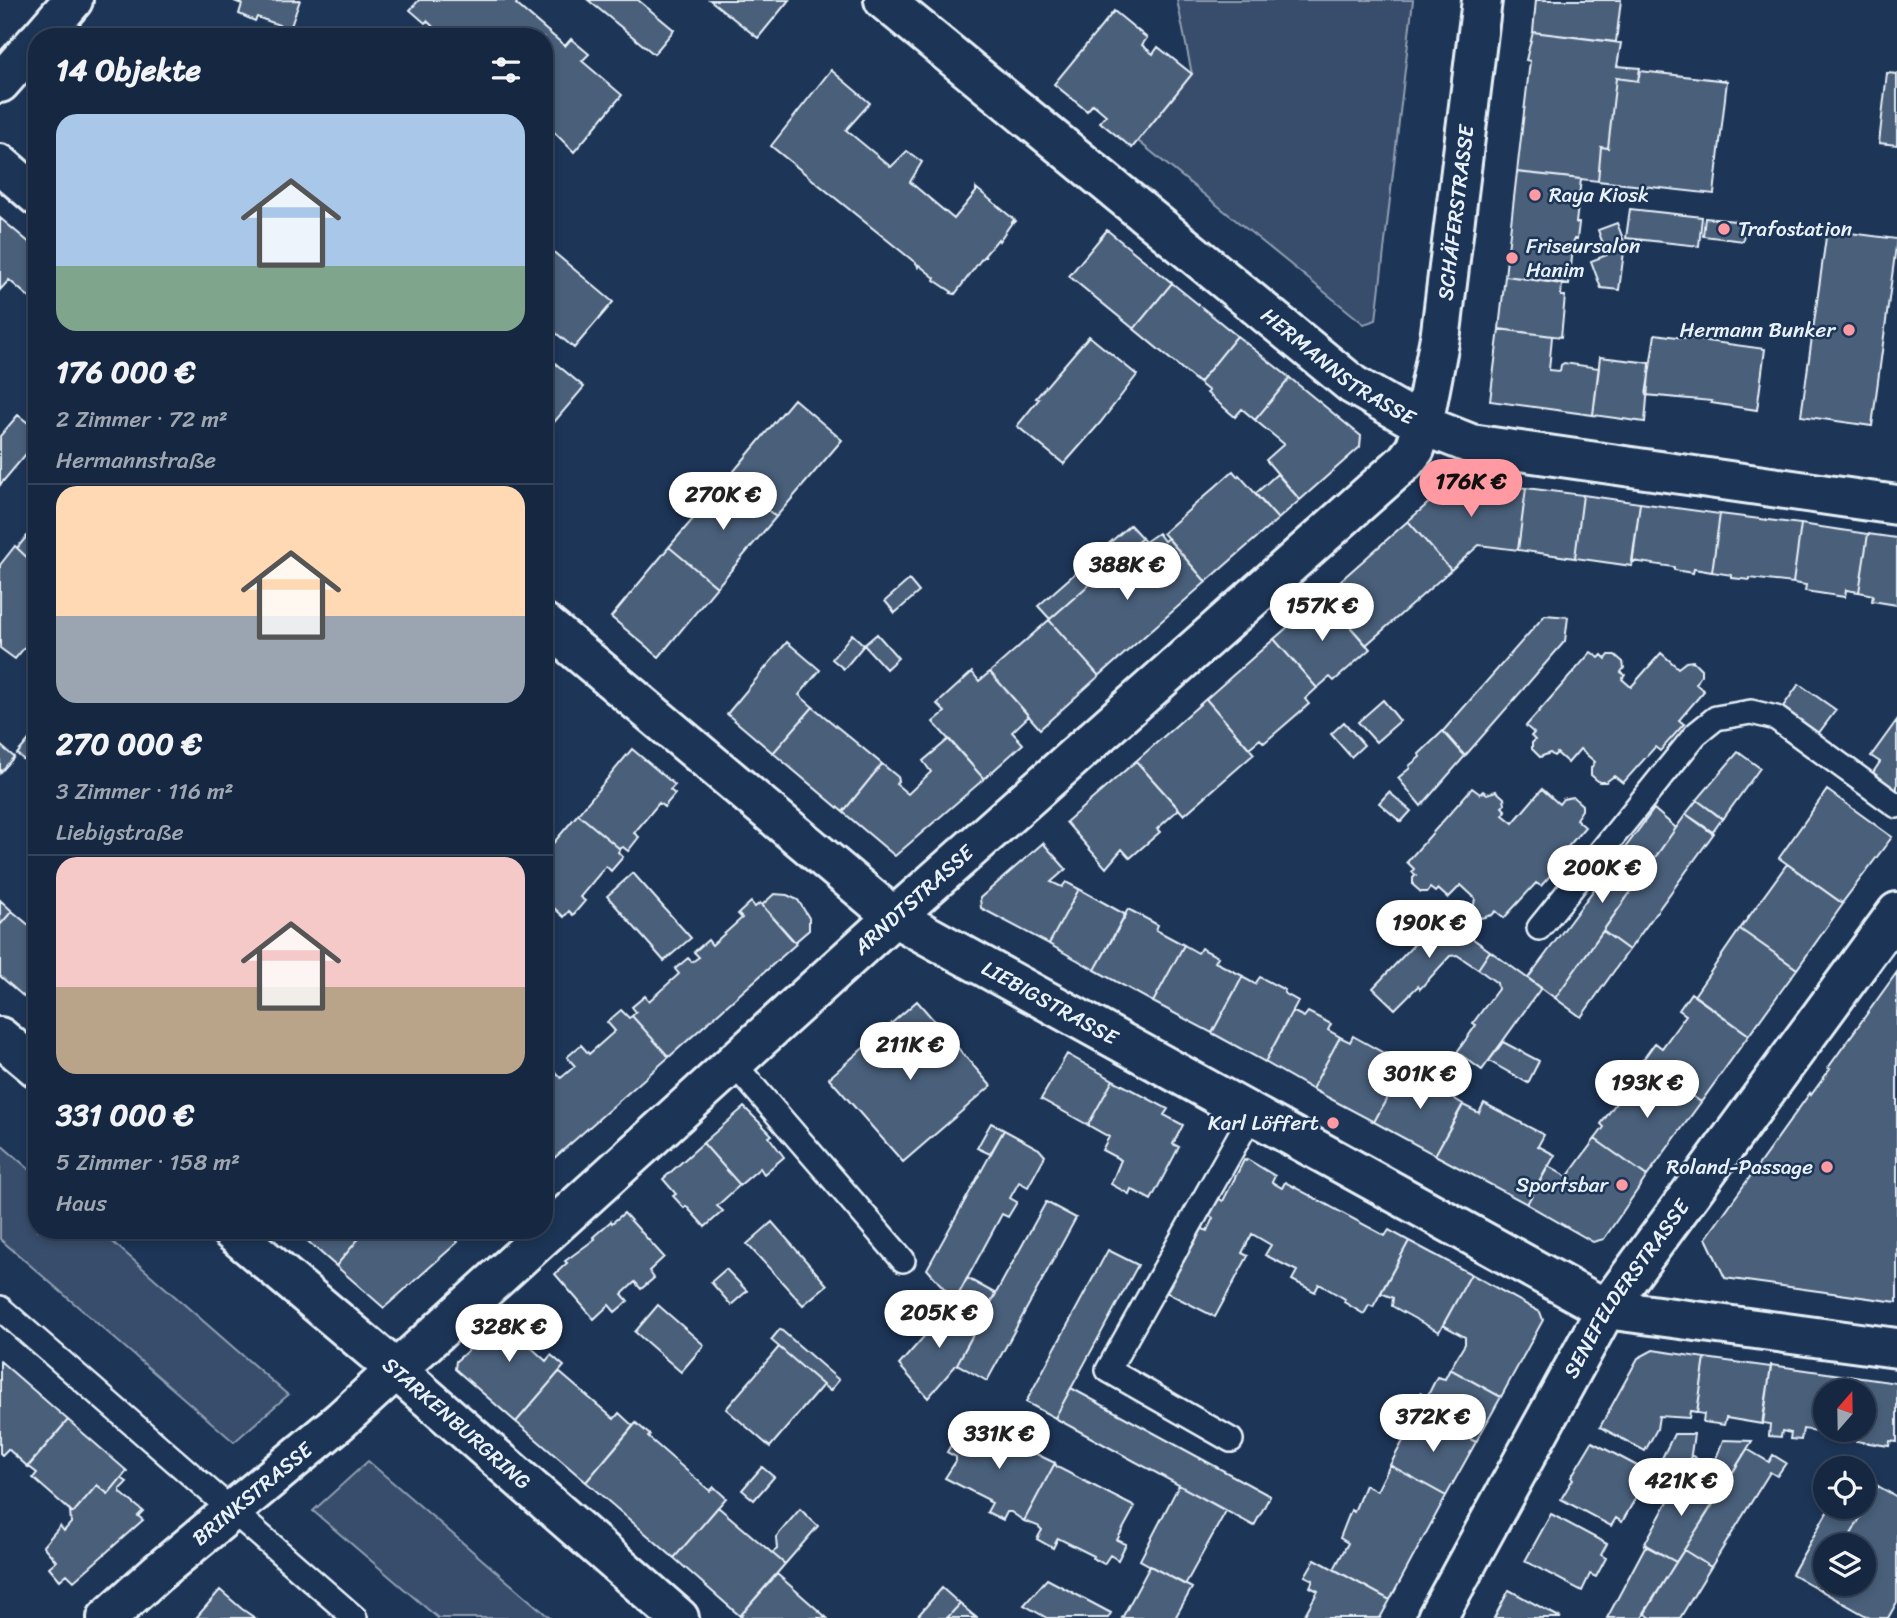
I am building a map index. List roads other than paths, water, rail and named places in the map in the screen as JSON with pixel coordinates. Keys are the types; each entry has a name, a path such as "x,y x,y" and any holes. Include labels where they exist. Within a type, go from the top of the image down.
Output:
{"street":[{"path":"49,28 73,0"},
{"name":"HERMANNSTRASSE","path":"884,0 1353,385 1423,425 1471,444 1897,505"},
{"name":"SCHÄFERSTRASSE","path":"1423,425 1441,332 1482,0"},
{"path":"0,83 28,51"},
{"path":"0,164 28,188"},
{"name":"ARNDTSTRASSE","path":"553,1227 894,917 1394,473 1415,449 1423,425"},
{"name":"LIEBIGSTRASSE","path":"553,631 894,917 1606,1309"},
{"name":"SENEFELDERSTRASSE","path":"1437,1618 1606,1309 1897,912"},
{"path":"0,1037 28,1060"},
{"name":"STARKENBURGRING","path":"241,1239 396,1370 679,1618"},
{"name":"ARNDTSTRASSE","path":"396,1370 540,1239"},
{"path":"1606,1309 1897,1348"},
{"name":"BRINKSTRASSE","path":"107,1618 396,1370"}],"lane":[{"path":"1539,928 1696,734 1716,718 1751,712 1776,718 1897,806"},
{"path":"733,1063 903,1260"},
{"path":"1231,1440 1108,1370 1252,1114"},
{"path":"0,1308 355,1618"}],"place":[{"name":"Raya Kiosk","path":"1535,195"},
{"name":"Trafostation","path":"1724,229"},
{"name":"Friseursalon Hanim","path":"1512,258"},
{"name":"Hermann Bunker","path":"1849,330"},
{"name":"Karl Löffert","path":"1333,1123"},
{"name":"Roland-Passage","path":"1827,1167"},
{"name":"Sportsbar","path":"1622,1185"}]}
